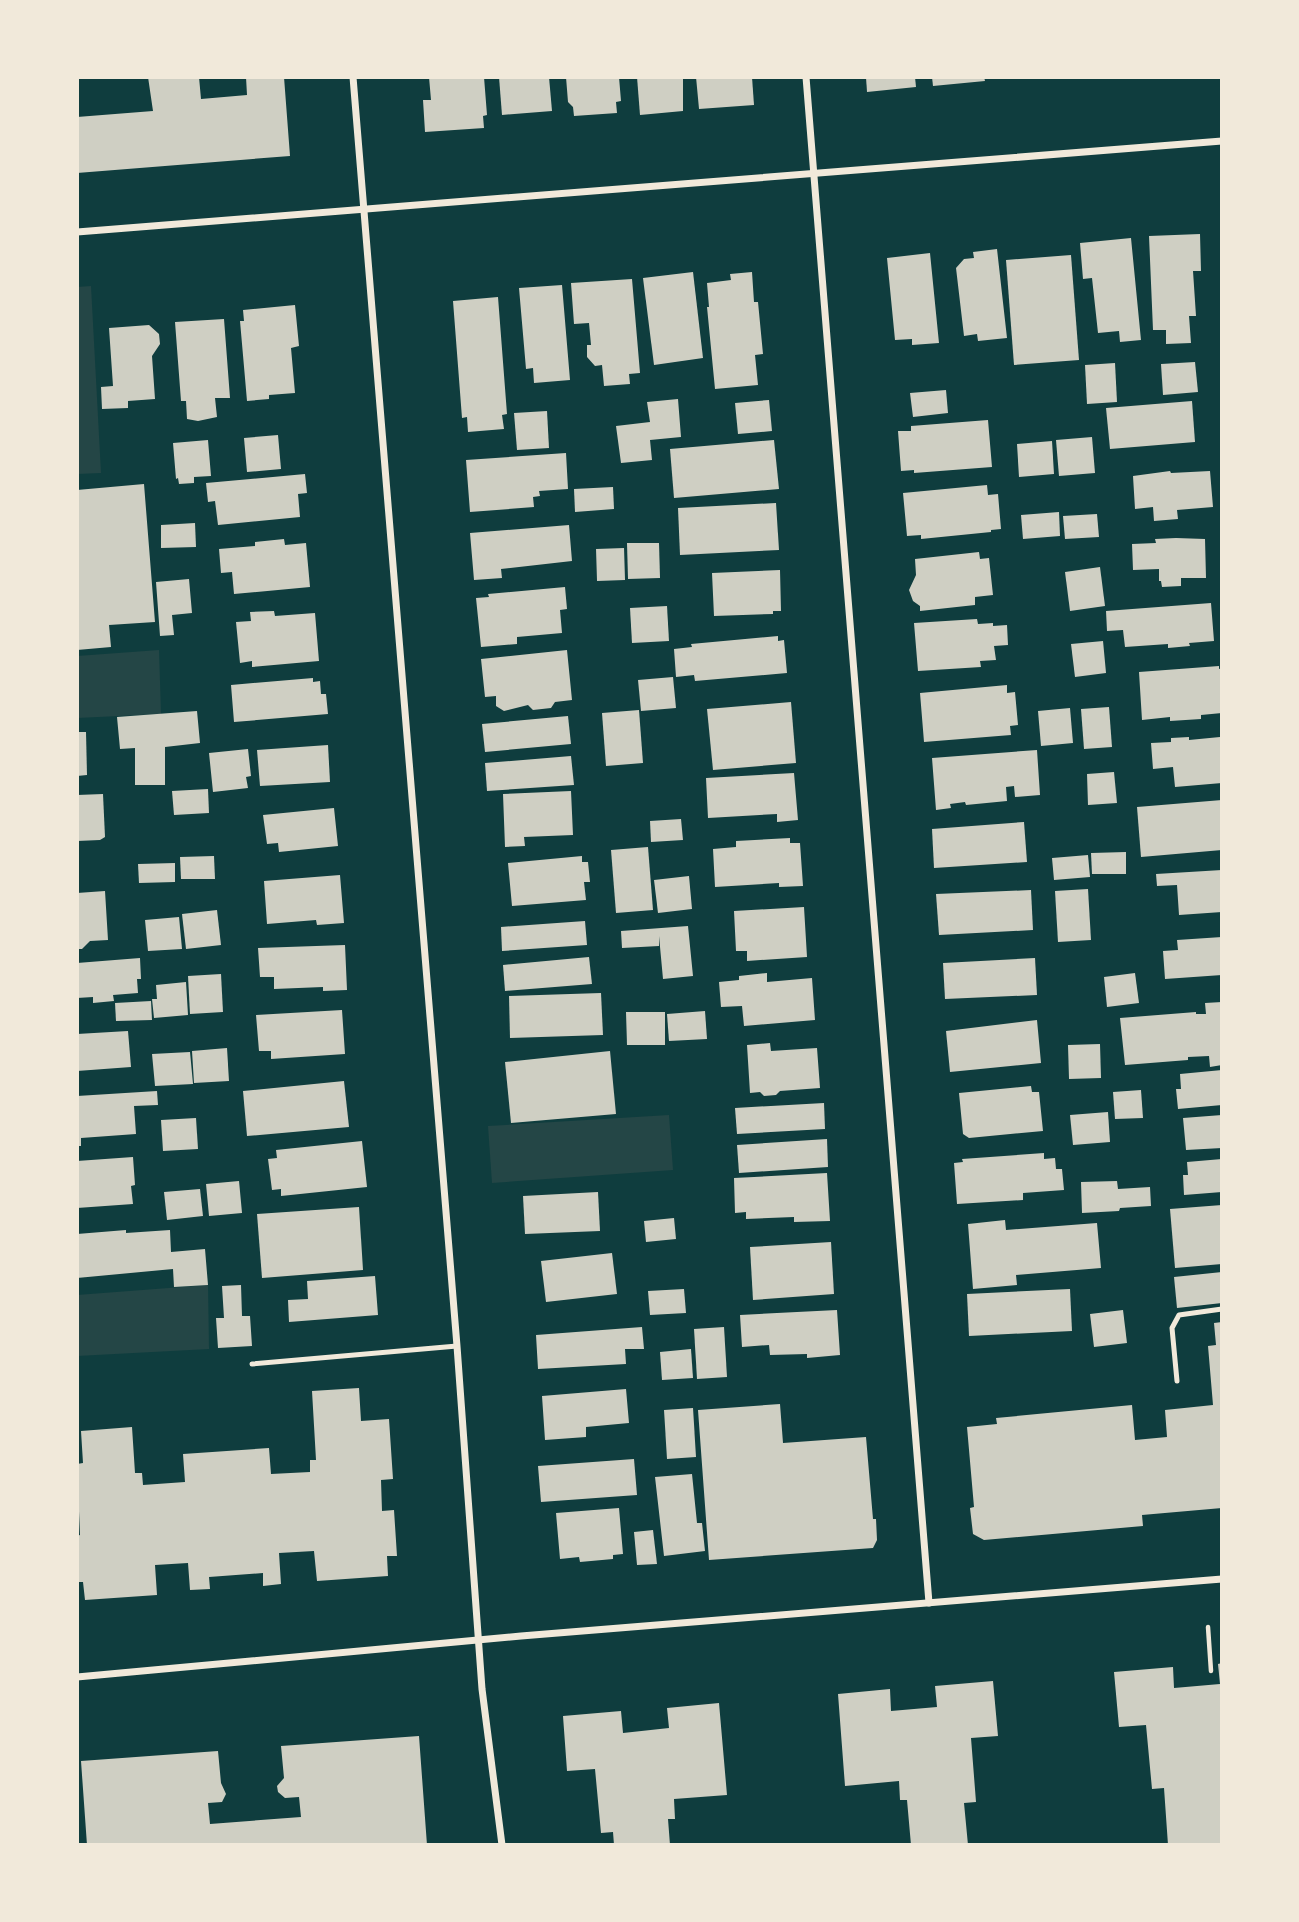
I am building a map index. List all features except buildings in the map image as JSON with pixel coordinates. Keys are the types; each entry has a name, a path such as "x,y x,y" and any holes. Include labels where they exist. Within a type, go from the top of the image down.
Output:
{"street":[{"path":"353,77 457,1346 482,1689 502,1845"},
{"path":"806,77 929,1603"},
{"path":"77,232 1222,141"},
{"path":"77,1677 479,1640 1222,1579"}],"lane":[{"path":"1177,1381 1172,1328 1174,1321 1179,1315 1222,1309"},
{"path":"252,1364 457,1346"}],"path":[{"path":"1208,1627 1211,1671"}],"shaded area":[{"path":"91,286 101,473 77,474 77,287"},
{"path":"159,650 161,714 77,718 77,656"},
{"path":"669,1115 673,1170 492,1183 488,1126"},
{"path":"208,1285 209,1349 77,1356 77,1295"}]}
